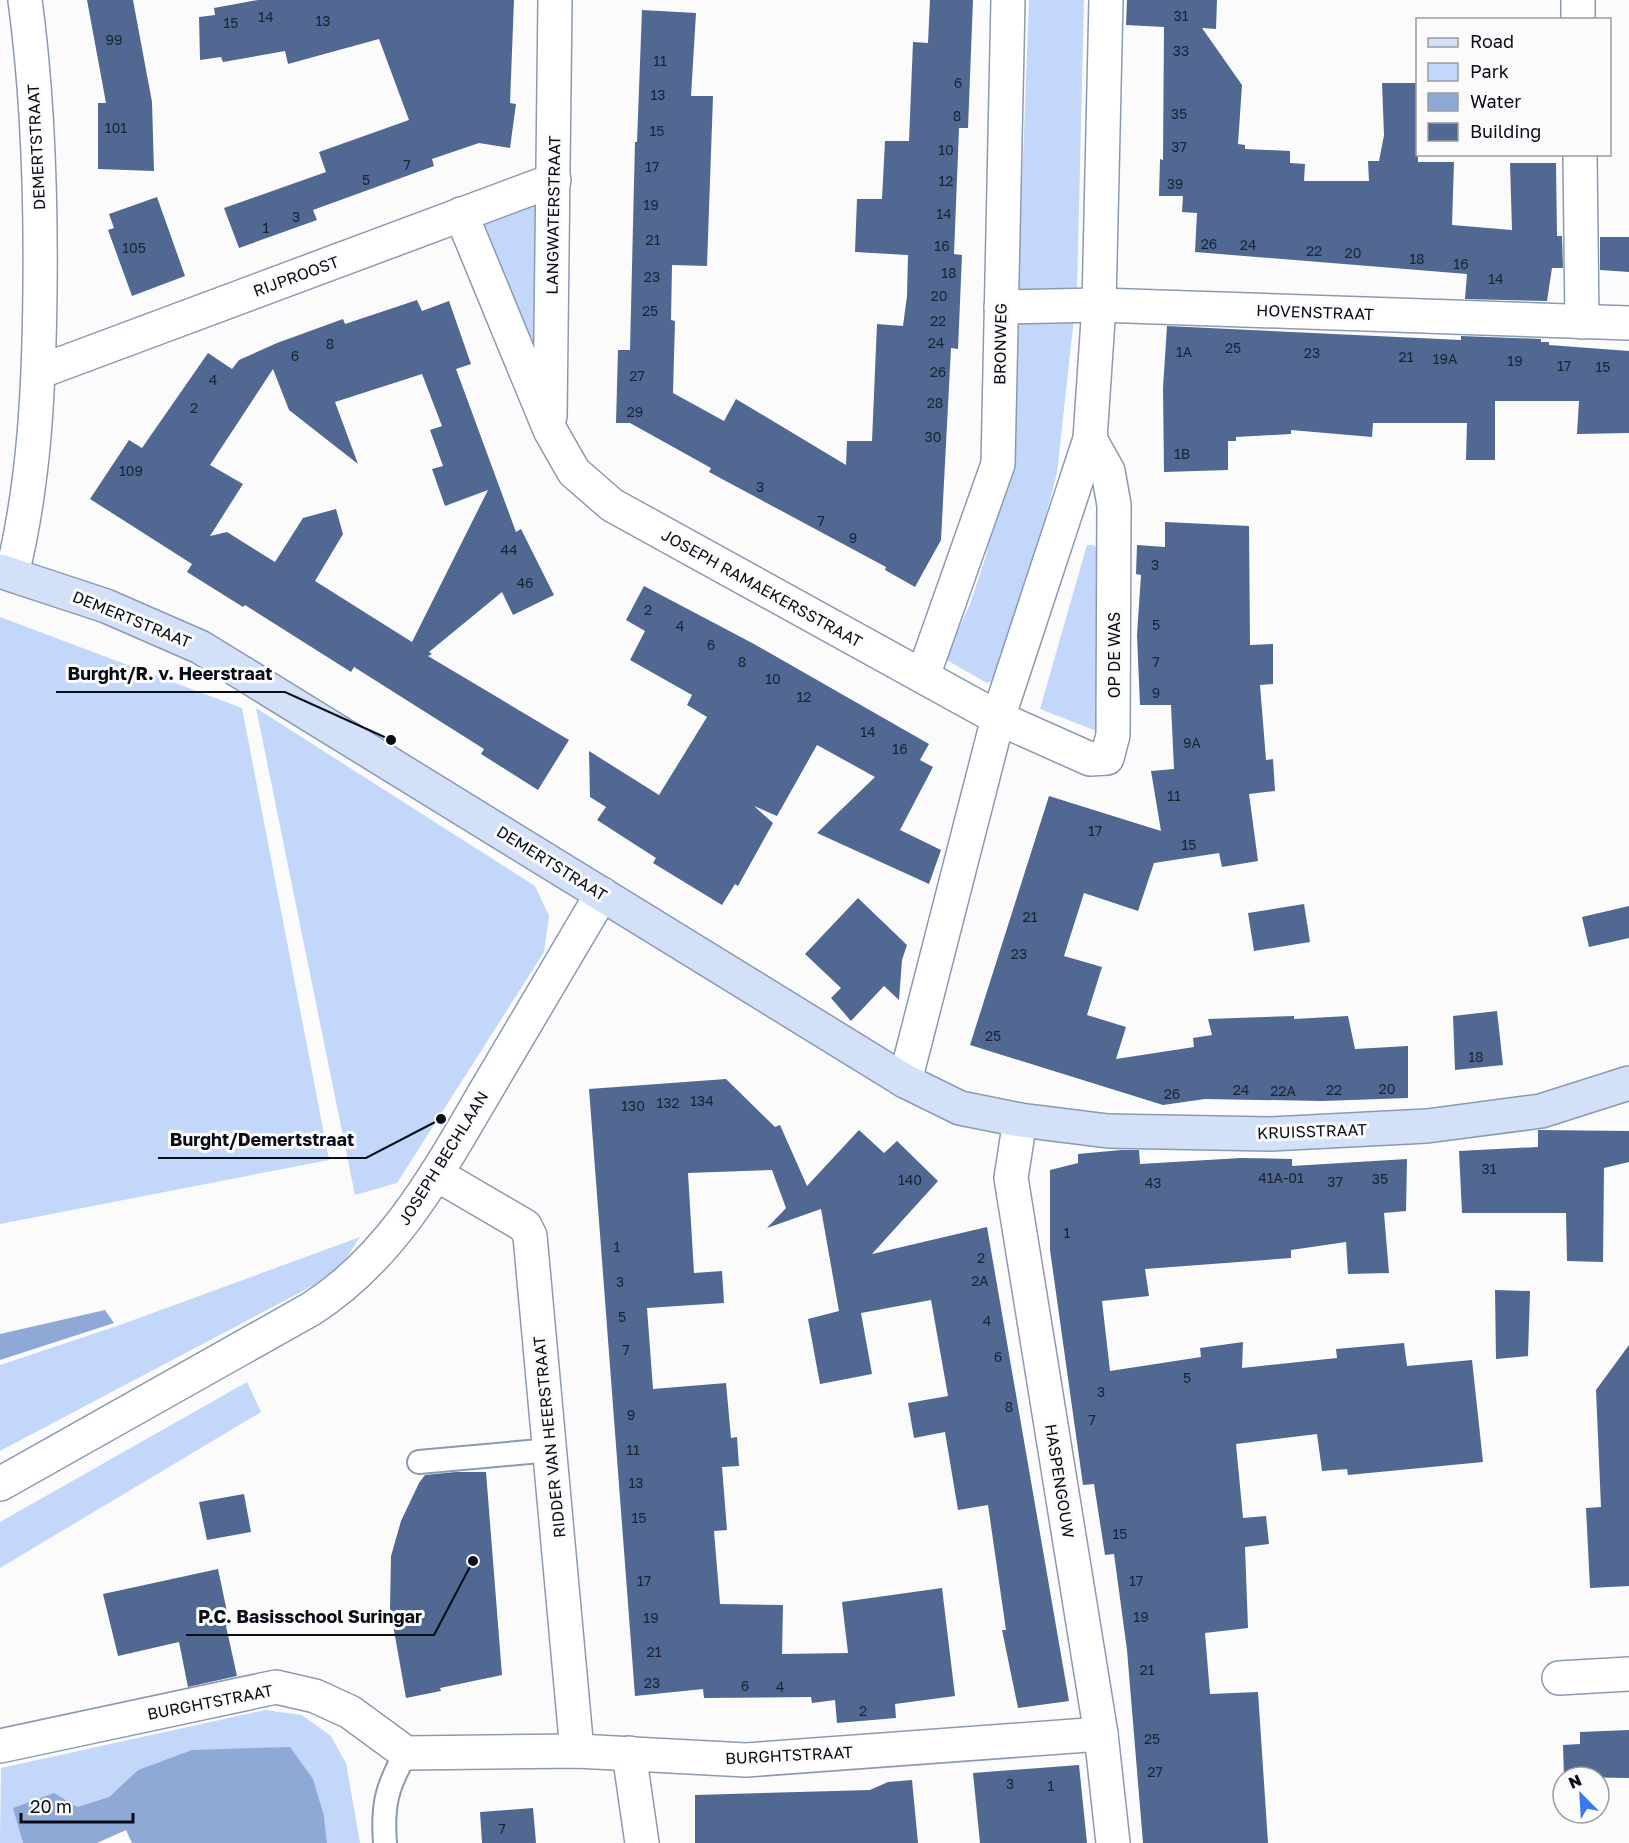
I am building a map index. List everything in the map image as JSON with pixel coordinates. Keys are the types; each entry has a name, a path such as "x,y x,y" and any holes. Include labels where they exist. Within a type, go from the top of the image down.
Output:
{"street":[{"name":"DEMERTSTRAAT","path":"25,0 40,196 39,372 26,518 6,573 106,606 200,647 905,1081 960,1108 1005,1117"},
{"name":"LANGWATERSTRAAT","path":"550,430 555,0"},
{"name":"BRONWEG","path":"923,676 998,464 1008,0"},
{"path":"905,1081 998,718 1090,439 1099,304 1106,0"},
{"path":"1578,0 1578,18"},
{"path":"1580,156 1582,322"},
{"name":"RIJPROOST","path":"39,372 554,180"},
{"name":"JOSEPH RAMAEKERSSTRAAT","path":"462,214 550,430 574,472 612,505 998,718"},
{"name":"HOVENSTRAAT","path":"1001,307 1099,304 1629,323"},
{"name":"OP DE WAS","path":"998,718 1090,759 1107,758 1113,735 1114,505 1108,471 1090,439"},
{"name":"JOSEPH BECHLAAN","path":"0,1484 340,1291 388,1243 436,1174 602,894"},
{"name":"KRUISSTRAAT","path":"1005,1117 1108,1131 1247,1134 1427,1126 1541,1111 1629,1083"},
{"name":"HASPENGOUW","path":"1005,1117 1011,1178 1101,1734 1113,1843"},
{"name":"RIDDER VAN HEERSTRAAT","path":"436,1174 525,1226 530,1236 577,1751"},
{"path":"1559,1678 1629,1674"},
{"name":"BURGHTSTRAAT","path":"0,1746 276,1688 315,1696 350,1712 406,1753 577,1751 746,1760 1101,1734"},
{"path":"629,1753 642,1843"}],"lane":[{"path":"419,1462 551,1450"},
{"path":"385,1843 383,1810 391,1780 406,1753"}],"green space":[{"path":"1029,0 1084,0 1077,290 1057,473 1003,678 987,683 945,659 970,604 986,556 1006,460 1018,292"},
{"path":"549,189 545,409 470,217"},
{"path":"1087,545 1098,548 1102,724 1094,730 1040,709"},
{"path":"0,617 242,708 329,1160 0,1224"},
{"path":"256,708 535,886 549,916 544,952 397,1183 355,1195"},
{"path":"360,1237 342,1265 314,1285 0,1451 0,1365 120,1325"},
{"path":"247,1382 261,1412 0,1568 0,1522"},
{"path":"265,1710 302,1715 331,1736 346,1763 360,1843 327,1843 324,1816 138,1770 109,1797 77,1807 14,1808 23,1843 0,1843 1,1768"}],"water":[{"path":"105,1310 114,1323 0,1360 0,1334"},
{"path":"290,1747 313,1779 324,1816 327,1843 132,1843 126,1830 97,1843 23,1843 13,1808 54,1793 77,1807 109,1797 138,1770 192,1750"}],"building":[{"path":"87,0 133,0 152,102 154,171 98,169 98,103 106,103"},
{"path":"258,0 514,0 510,103 516,104 510,148 479,143 432,159 434,166 313,210 317,220 239,248 224,208 326,172 319,152 409,120 379,39 288,64 285,51 223,62 221,57 200,60 199,17 215,15 214,8"},
{"path":"930,0 973,0 968,128 959,128 954,254 962,255 958,349 951,348 941,540 915,587 885,570 886,567 709,472 711,468 630,423 616,423 618,350 630,350 635,142 637,142 642,10 696,13 691,96 713,96 707,266 672,265 671,320 675,321 673,393 724,421 736,399 846,465 847,441 872,441 877,324 903,326 907,296 908,255 855,252 857,199 882,199 885,141 909,141 913,42 928,43"},
{"path":"1127,0 1217,0 1216,29 1202,28 1242,85 1238,144 1245,145 1245,149 1290,151 1290,163 1305,164 1304,181 1369,181 1368,161 1379,161 1384,135 1382,83 1416,83 1416,156 1418,156 1418,162 1454,162 1452,225 1512,230 1510,163 1556,163 1557,236 1562,236 1563,268 1552,268 1547,301 1465,299 1467,274 1195,252 1197,213 1182,212 1183,196 1159,196 1160,159 1163,160 1164,27 1126,25"},
{"path":"157,197 185,276 132,296 108,230 114,228 109,214"},
{"path":"1600,237 1629,237 1629,272 1600,270"},
{"path":"417,300 422,311 449,301 471,364 456,369 516,532 521,529 554,595 513,615 502,592 429,652 432,654 428,656 569,740 538,790 481,754 484,749 354,667 351,672 245,605 243,607 187,572 192,564 90,499 129,440 142,448 208,353 232,369 239,360 277,343 343,319 345,324","holes":["273,369 289,410 358,464 335,402 422,374 442,426 430,430 443,466 432,469 445,506 488,490 412,642 315,581 343,534 336,509 303,518 275,562 227,532 210,536 243,484 210,465"]},
{"path":"1167,326 1461,340 1461,336 1541,339 1541,342 1549,342 1549,345 1629,351 1629,433 1577,434 1579,401 1495,401 1495,460 1466,460 1467,423 1373,423 1372,437 1291,430 1291,434 1236,437 1236,441 1228,441 1228,470 1164,472 1163,388"},
{"path":"1165,522 1249,526 1250,645 1273,644 1273,684 1260,685 1266,760 1273,759 1275,791 1249,794 1258,861 1222,867 1219,853 1154,863 1138,911 1084,893 1064,956 1102,967 1087,1015 1126,1027 1116,1059 1194,1047 1193,1038 1212,1035 1208,1019 1294,1016 1294,1019 1348,1016 1355,1049 1408,1046 1408,1098 1323,1101 1205,1099 1163,1105 970,1045 1049,796 1161,831 1151,771 1174,769 1171,705 1140,705 1137,635 1141,575 1136,574 1137,545 1165,547"},
{"path":"644,586 754,644 929,744 920,760 933,767 900,830 941,850 929,884 817,833 875,777 817,745 777,816 754,806 773,823 738,886 735,884 722,905 653,863 656,858 597,820 606,807 590,797 589,751 659,795 707,717 687,705 692,695 630,660 645,631 626,620"},
{"path":"858,898 907,945 902,960 899,1000 884,986 851,1021 831,998 841,988 805,954"},
{"path":"1304,904 1310,942 1254,951 1248,913"},
{"path":"1629,906 1629,938 1589,947 1582,917"},
{"path":"1497,1011 1503,1065 1455,1070 1453,1016"},
{"path":"726,1079 775,1127 780,1125 807,1186 859,1130 884,1153 897,1141 938,1181 872,1254 987,1227 1069,1701 1018,1708 1002,1630 1006,1630 988,1505 958,1510 945,1432 914,1438 908,1403 948,1396 931,1300 861,1313 872,1374 820,1384 808,1319 839,1311 821,1209 767,1228 786,1208 772,1170 688,1173 694,1273 722,1271 724,1303 647,1308 653,1389 726,1383 731,1438 737,1437 739,1466 722,1467 727,1530 714,1531 720,1604 783,1605 782,1654 848,1653 842,1602 942,1588 955,1696 895,1704 896,1718 837,1723 835,1700 812,1703 811,1697 704,1698 703,1689 635,1696 589,1089"},
{"path":"1538,1130 1629,1131 1629,1162 1604,1168 1603,1262 1567,1261 1566,1213 1462,1213 1459,1151 1538,1147"},
{"path":"1139,1150 1140,1164 1241,1158 1292,1159 1292,1166 1407,1159 1406,1211 1384,1213 1389,1273 1348,1274 1346,1242 1291,1250 1291,1258 1145,1269 1149,1296 1102,1301 1110,1371 1201,1357 1200,1348 1243,1342 1242,1368 1337,1358 1336,1349 1404,1343 1407,1366 1472,1360 1483,1462 1348,1475 1347,1469 1322,1471 1317,1434 1236,1444 1243,1518 1266,1516 1269,1544 1245,1547 1248,1628 1205,1633 1210,1694 1258,1692 1268,1843 1143,1843 1127,1650 1114,1554 1105,1555 1094,1484 1083,1485 1050,1250 1050,1170 1078,1163 1078,1154"},
{"path":"1495,1290 1530,1291 1528,1356 1496,1359"},
{"path":"1629,1345 1629,1586 1590,1588 1586,1508 1601,1507 1596,1390"},
{"path":"486,1472 502,1675 440,1688 441,1691 406,1698 390,1608 391,1556 401,1521 425,1475"},
{"path":"244,1494 251,1532 207,1540 199,1502"},
{"path":"218,1569 230,1626 226,1626 237,1676 188,1687 179,1642 118,1656 103,1594"},
{"path":"1629,1730 1629,1778 1611,1778 1611,1765 1564,1765 1563,1745 1580,1744 1580,1732"},
{"path":"1079,1765 1087,1843 980,1843 973,1773"},
{"path":"912,1780 918,1843 695,1843 695,1795 870,1790 888,1782"},
{"path":"533,1808 536,1843 482,1843 480,1812"}],"place":[{"name":"Burght/R. v. Heerstraat","path":"391,740"},
{"name":"Burght/Demertstraat","path":"441,1119"},
{"name":"P.C. Basisschool Suringar","path":"473,1561"}]}
